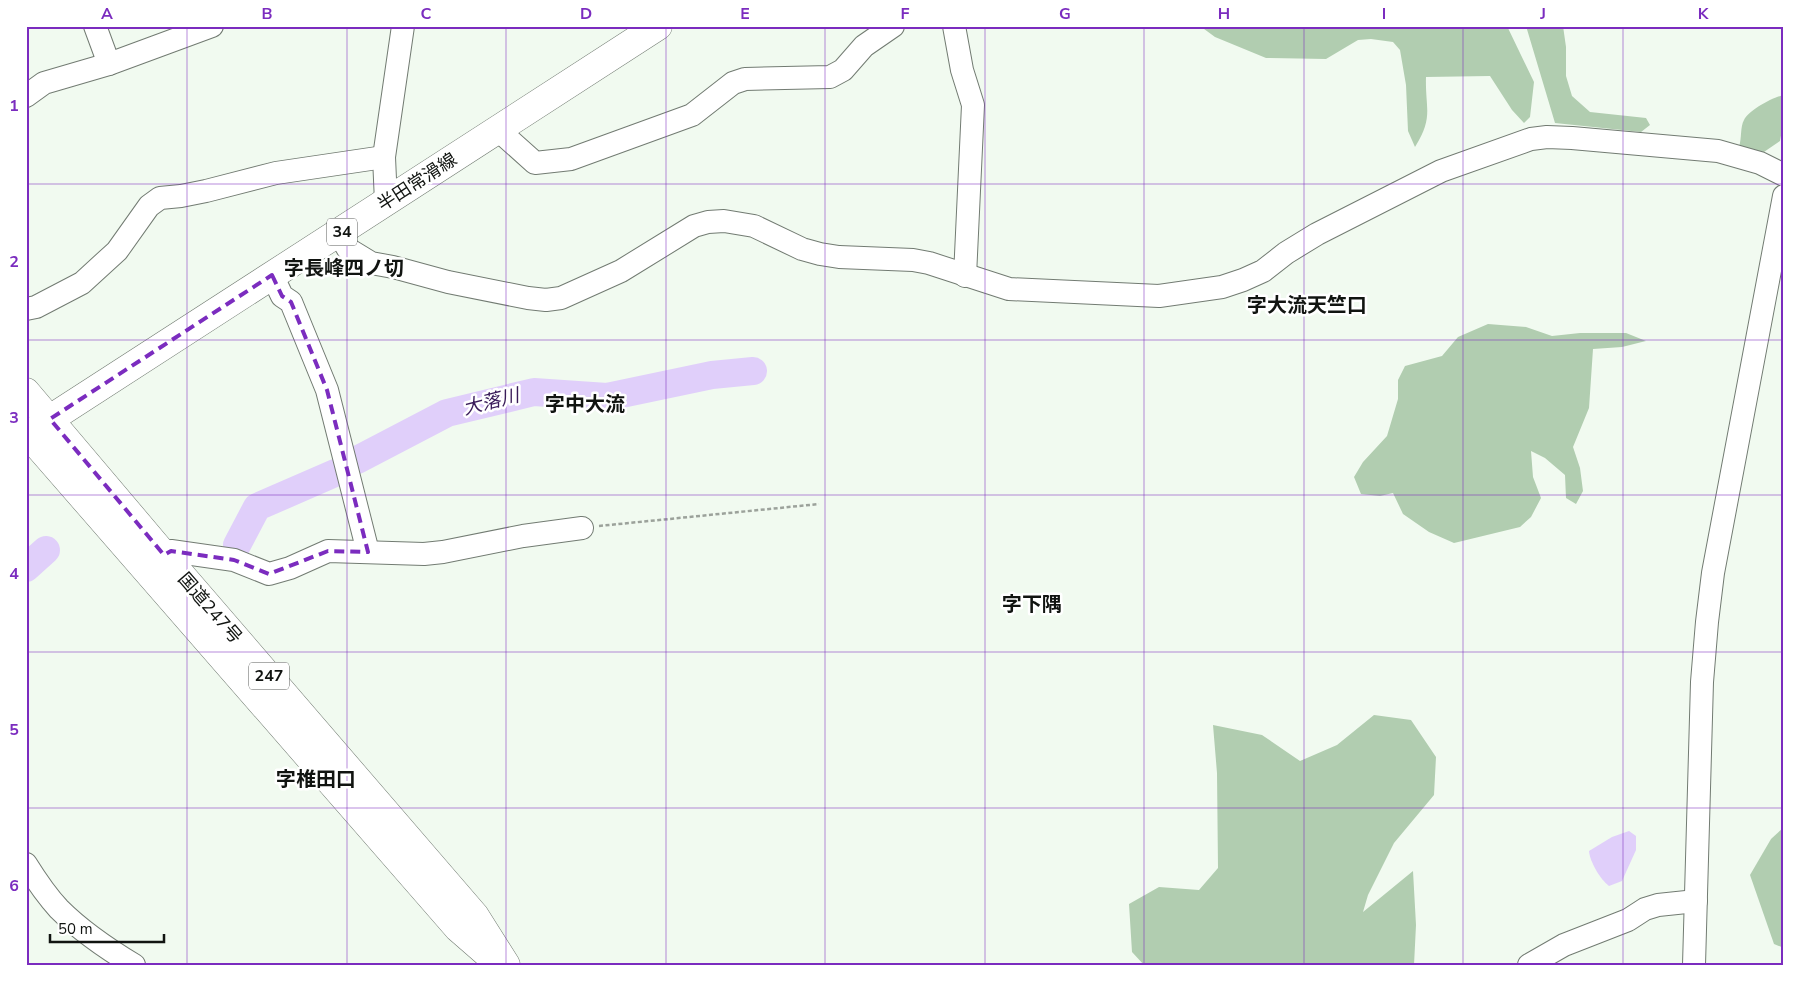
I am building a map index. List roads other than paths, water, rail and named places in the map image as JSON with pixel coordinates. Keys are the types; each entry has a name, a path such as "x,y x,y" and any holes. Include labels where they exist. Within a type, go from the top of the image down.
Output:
{"main road":[{"name":"半田常滑線","path":"33,431 658,26"},
{"name":"国道247号","path":"26,392 33,431 458,928 501,965"},
{"name":"国道247号","path":"33,431 164,555 475,916 506,965"}],"street":[{"path":"95,26 109,64"},
{"path":"26,96 44,83 109,64 212,26"},
{"path":"386,202 384,157 403,26"},
{"path":"497,130 535,163 571,158 692,115 733,83 745,79 830,77 843,70 864,46 893,26"},
{"path":"954,26 962,70 973,105 965,276"},
{"path":"339,234 348,249 370,263 393,267 448,282 546,300 561,298 621,271 694,226 708,222 724,221 754,226 802,249 820,254 839,257 914,260 929,263 1009,290 1159,296 1222,287 1243,280 1262,271 1286,253 1317,234 1441,172 1531,139 1547,136 1718,151 1760,163 1784,175"},
{"path":"26,309 36,307 82,283 117,252 149,206 160,198 206,191 276,173 384,157"},
{"path":"1694,965 1702,682 1707,622 1713,573 1784,196"},
{"path":"272,275 282,296 291,302 327,390 368,552"},
{"path":"164,555 171,551 234,560 268,574 290,568 328,551 424,554 523,536 582,528"},
{"path":"26,864 42,889 59,909 134,965"},
{"path":"1529,965 1564,944 1628,920 1645,909 1658,905 1696,901"}],"waterway":[{"name":"大落川","path":"357,460 447,413 534,392 607,397 712,375 753,371"},
{"name":"大落川","path":"237,545 257,507 335,473"},
{"name":"大落川","path":"26,568 46,550"}],"district":[{"name":"字長峰四ノ切","path":"344,268"},
{"name":"字大流天竺口","path":"1307,305"},
{"name":"字中大流","path":"585,404"},
{"name":"字下隅","path":"1032,604"},
{"name":"字椎田口","path":"316,779"}]}
